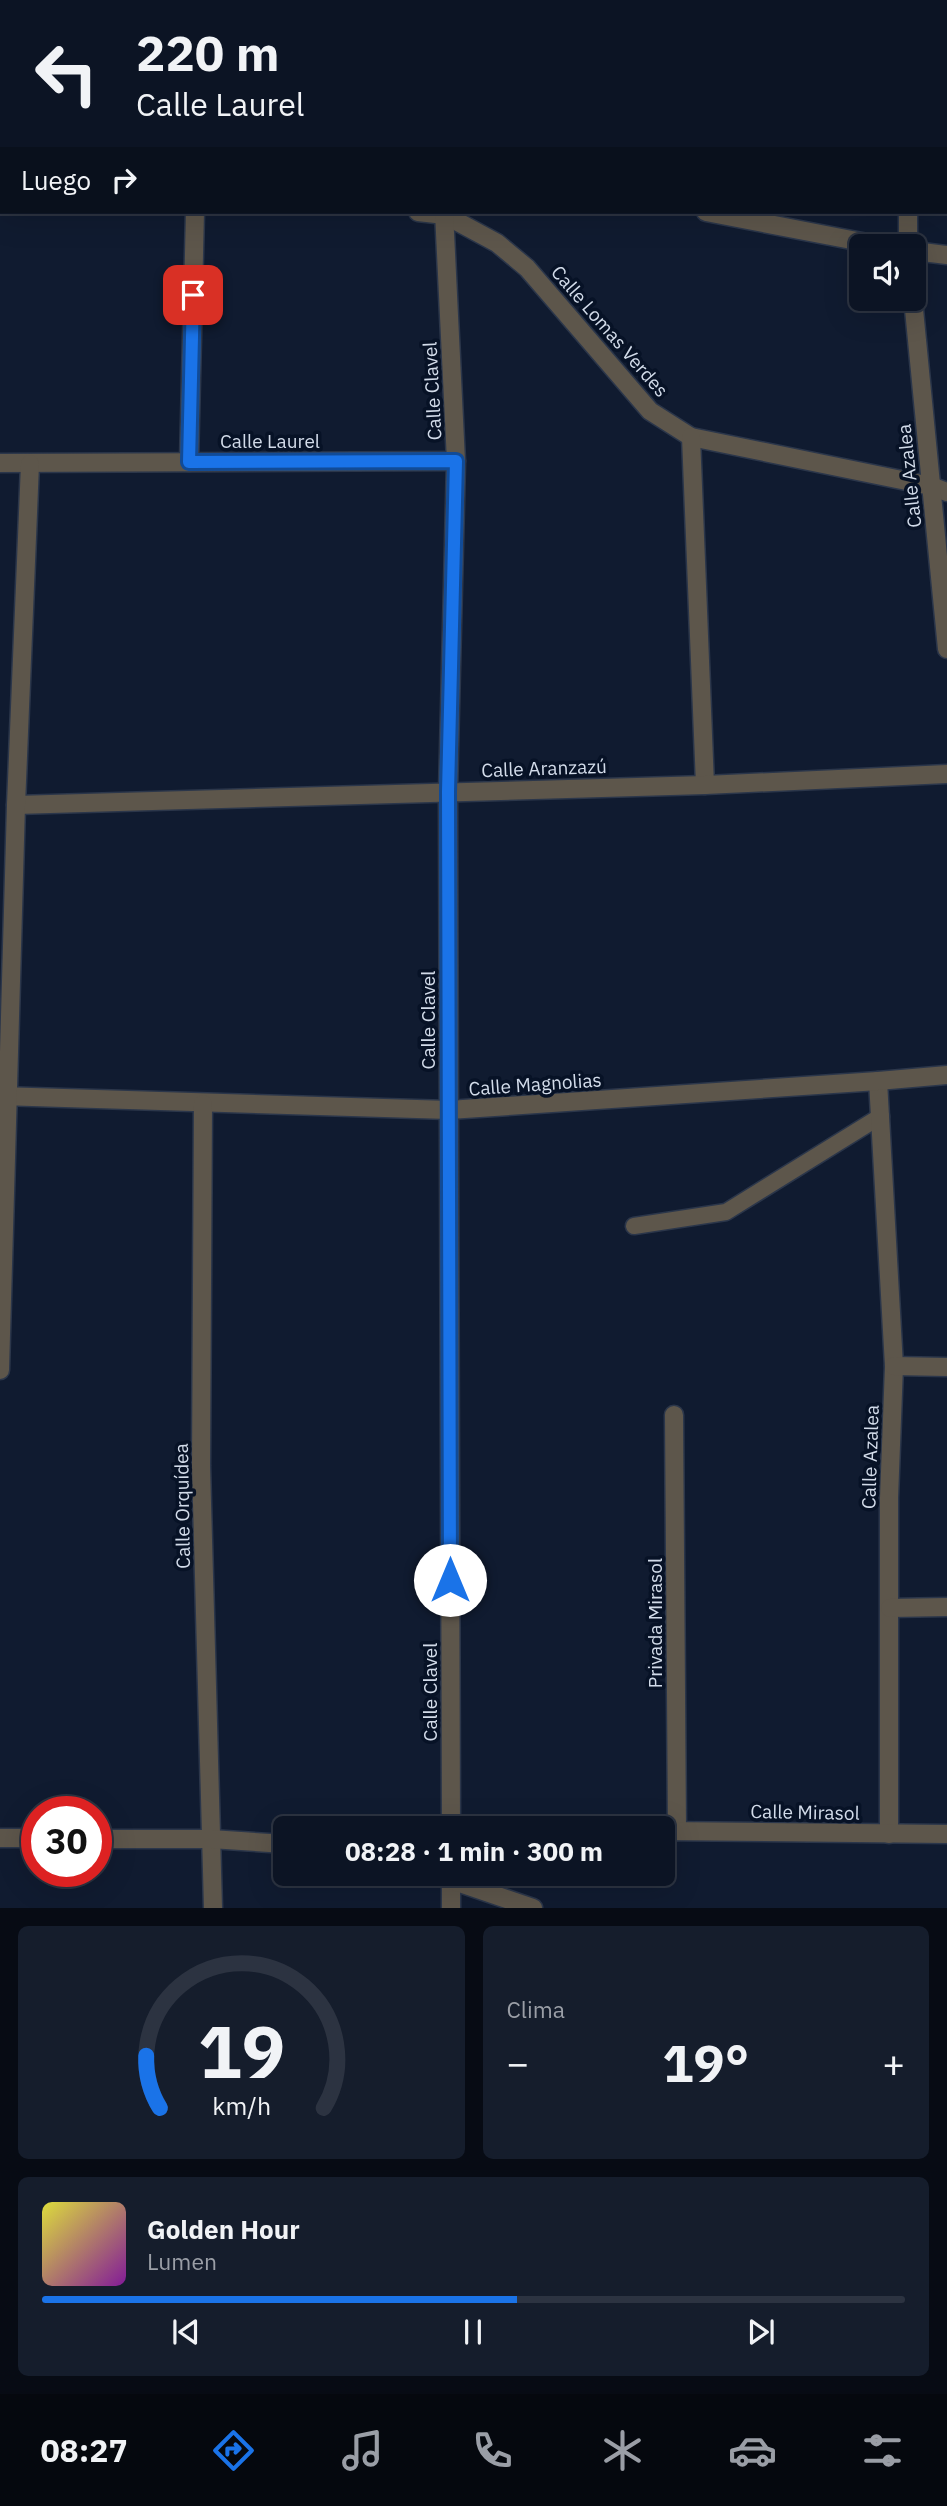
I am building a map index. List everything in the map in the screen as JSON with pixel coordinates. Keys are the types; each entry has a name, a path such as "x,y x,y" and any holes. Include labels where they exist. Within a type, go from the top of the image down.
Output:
{"street":[{"path":"189,462 195,214"},
{"name":"Calle Clavel","path":"444,214 456,461 448,792 451,1816"},
{"name":"Calle Lomas Verdes","path":"446,214 497,243 527,268 650,411 691,437 939,489"},
{"path":"716,214 849,240"},
{"path":"908,214 908,234"},
{"path":"926,252 947,255"},
{"name":"Calle Azalea","path":"915,311 939,489 947,649"},
{"path":"691,437 705,785"},
{"name":"Calle Laurel","path":"0,463 456,461"},
{"path":"0,1370 4,1097 30,464"},
{"name":"Calle Aranzazú","path":"16,804 705,785 947,774"},
{"name":"Calle Magnolias","path":"4,1097 449,1110 878,1082 947,1074"},
{"name":"Calle Azalea","path":"878,1082 894,1366 889,1498 889,1834"},
{"name":"Calle Orquídea","path":"203,1104 201,1466 213,1908"},
{"path":"894,1366 947,1367"},
{"name":"Privada Mirasol","path":"670,1816 674,1415"},
{"path":"890,1608 947,1606"},
{"name":"Calle Mirasol","path":"675,1831 947,1834"},
{"path":"0,1838 21,1838"},
{"path":"112,1839 211,1839 273,1843"},
{"path":"451,1886 452,1908"},
{"path":"475,1886 533,1908"}],"lane":[{"path":"634,1226 726,1212 881,1116"}],"route":[{"path":"193,295 189,462 456,461 448,792 450,1580"}]}
